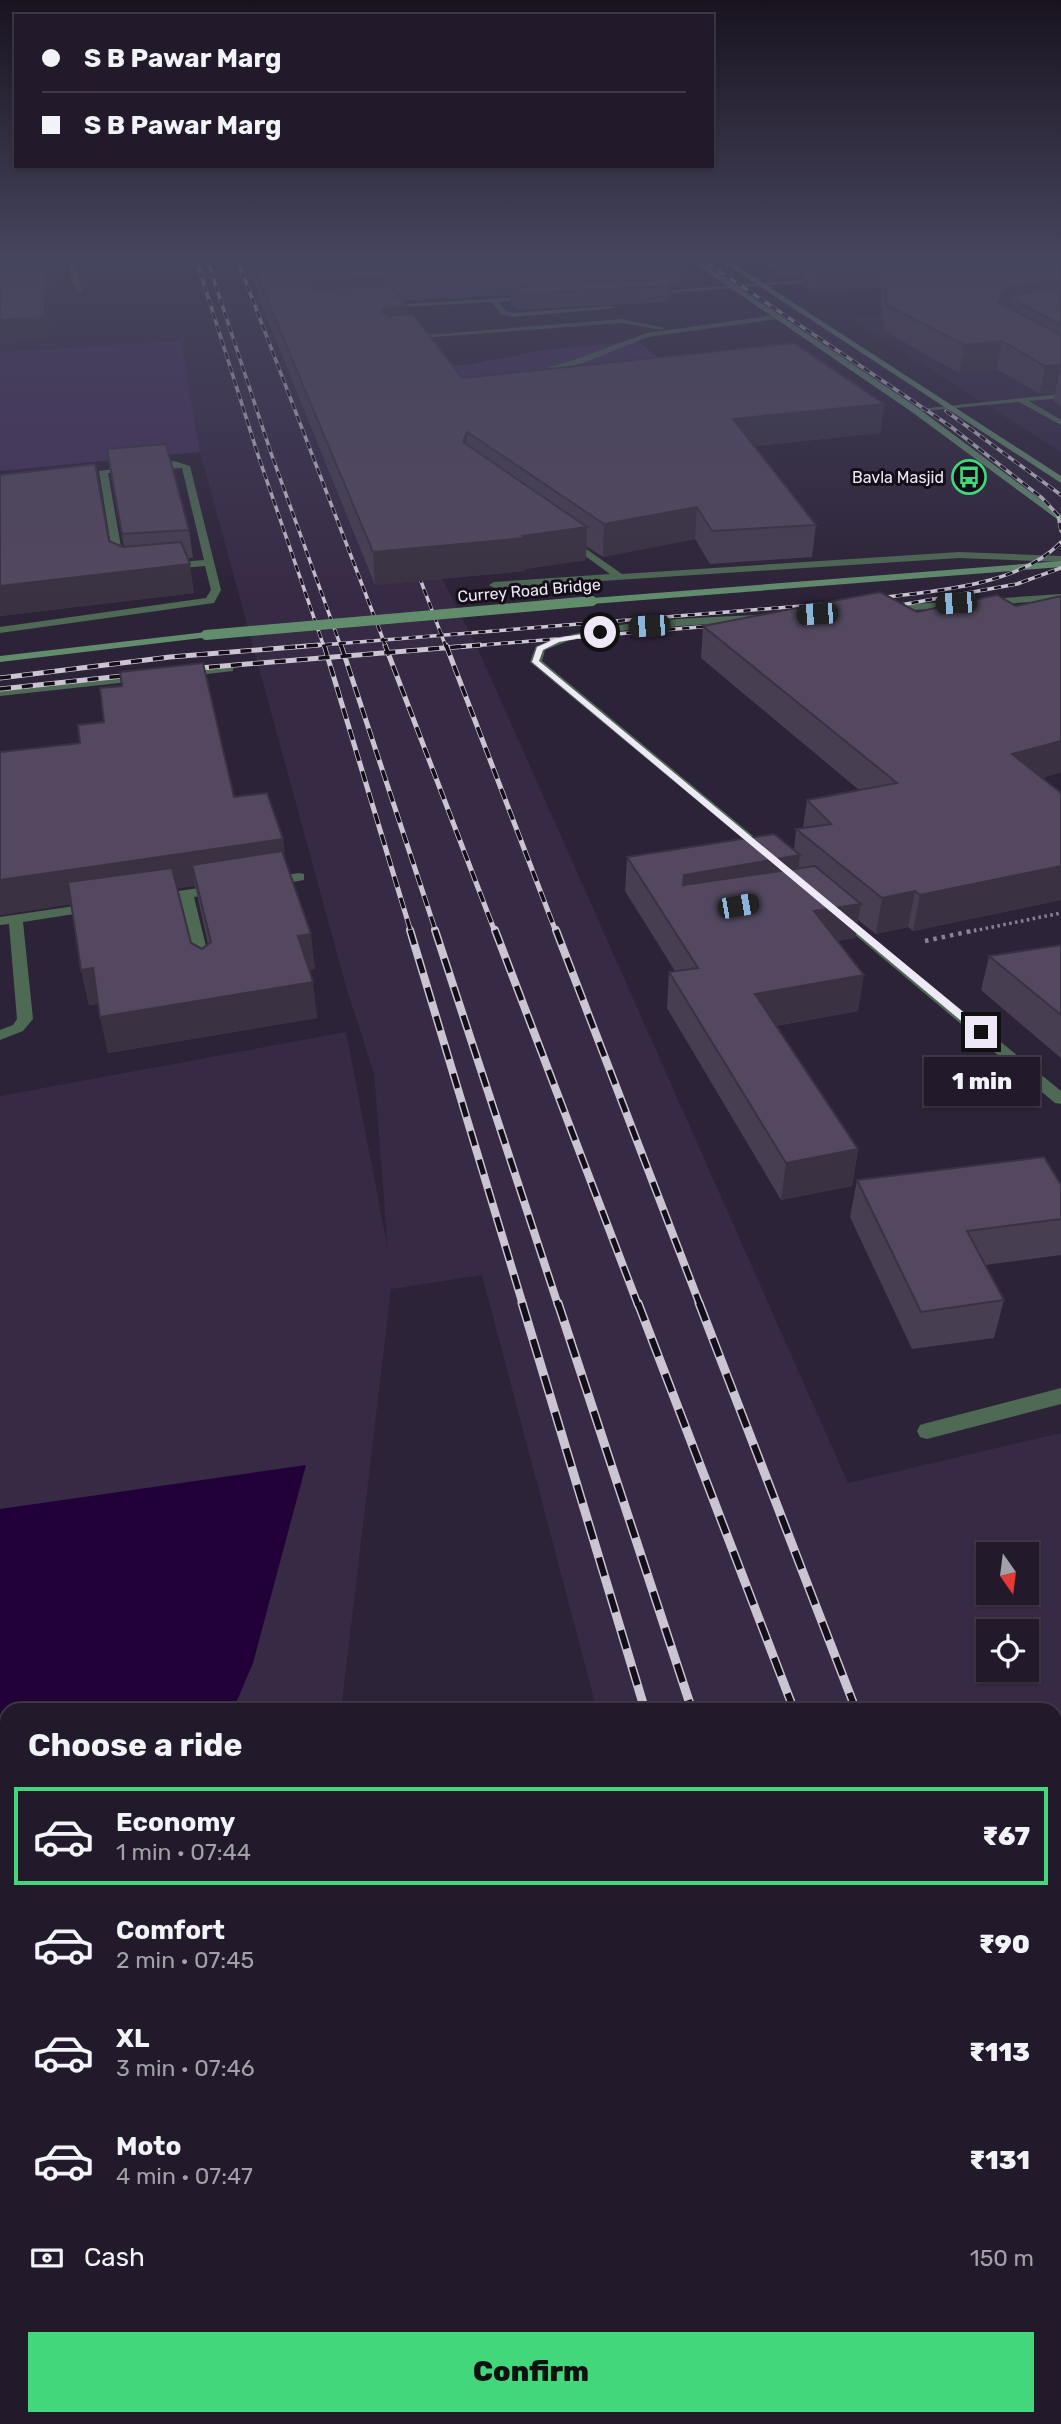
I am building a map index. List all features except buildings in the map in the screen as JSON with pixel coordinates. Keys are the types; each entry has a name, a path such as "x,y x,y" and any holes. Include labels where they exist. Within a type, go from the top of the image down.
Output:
{"main road":[{"path":"858,372 915,410 1061,519"},
{"path":"895,372 1061,480"},
{"name":"Currey Road Bridge","path":"0,659 424,614 1035,567 1061,561"}],"street":[{"path":"513,379 539,372"},
{"path":"915,410 1061,396"},
{"path":"1021,400 1057,417 1061,423"},
{"path":"0,630 210,601 216,590 186,466 103,472 120,567 128,570"},
{"path":"555,530 620,577"},
{"path":"495,584 959,555 1061,561"},
{"path":"155,568 209,563"},
{"path":"873,610 1061,597"},
{"path":"771,858 536,662 540,648 557,640 621,628 775,617"},
{"path":"173,675 229,669"},
{"path":"0,693 160,676"},
{"path":"146,899 299,877"},
{"path":"186,894 207,978"},
{"path":"0,921 107,905"},
{"path":"833,909 1061,1099"},
{"path":"0,1035 18,1028 24,1018 16,918"},
{"path":"927,1431 1061,1396"}],"path":[{"path":"882,950 1061,913"}],"shaded area":[{"path":"0,372 186,372 200,452 0,471"},
{"path":"186,372 337,372 478,649 848,1483 1061,1433 1061,1703 595,1703 482,1275 391,1289 342,1703 0,1703 0,1096 346,1032 388,1250 374,1073 347,990 200,452"},
{"path":"425,372 675,372 684,380 419,407"},
{"path":"934,372 1061,372 1061,452"},
{"path":"306,1465 253,1663 236,1703 0,1703 0,1509"}],"railway":[{"path":"232,372 323,645"},
{"path":"244,372 340,644"},
{"path":"280,372 383,640"},
{"path":"870,372 950,426 1042,498 1058,515 1061,531"},
{"path":"946,411 1061,495"},
{"path":"868,599 944,590 997,578 1043,557 1061,542"},
{"path":"414,563 442,635"},
{"path":"884,608 1017,584 1061,568"},
{"path":"442,635 826,604"},
{"path":"459,647 724,625"},
{"path":"383,640 442,635"},
{"path":"442,635 446,647"},
{"path":"340,644 383,640"},
{"path":"383,640 386,647"},
{"path":"323,645 340,644"},
{"path":"0,678 170,657 319,645"},
{"path":"297,647 323,645"},
{"path":"324,645 328,657"},
{"path":"341,645 345,656"},
{"path":"385,645 388,653"},
{"path":"447,648 480,645"},
{"path":"388,653 447,648"},
{"path":"447,648 556,932"},
{"path":"345,656 388,653"},
{"path":"388,653 495,932"},
{"path":"328,657 345,656"},
{"path":"345,656 436,932"},
{"path":"187,669 328,657"},
{"path":"328,657 411,932"},
{"path":"0,689 141,674"},
{"path":"410,930 523,1305"},
{"path":"435,930 558,1305"},
{"path":"495,930 638,1305"},
{"path":"556,930 700,1305"},
{"path":"522,1303 643,1703"},
{"path":"558,1303 690,1703"},
{"path":"638,1303 791,1703"},
{"path":"699,1303 853,1703"}],"place":[{"name":"Bavla Masjid","path":"969,477"}],"route":[{"path":"600,632 557,640 540,648 536,662 981,1032"}]}
